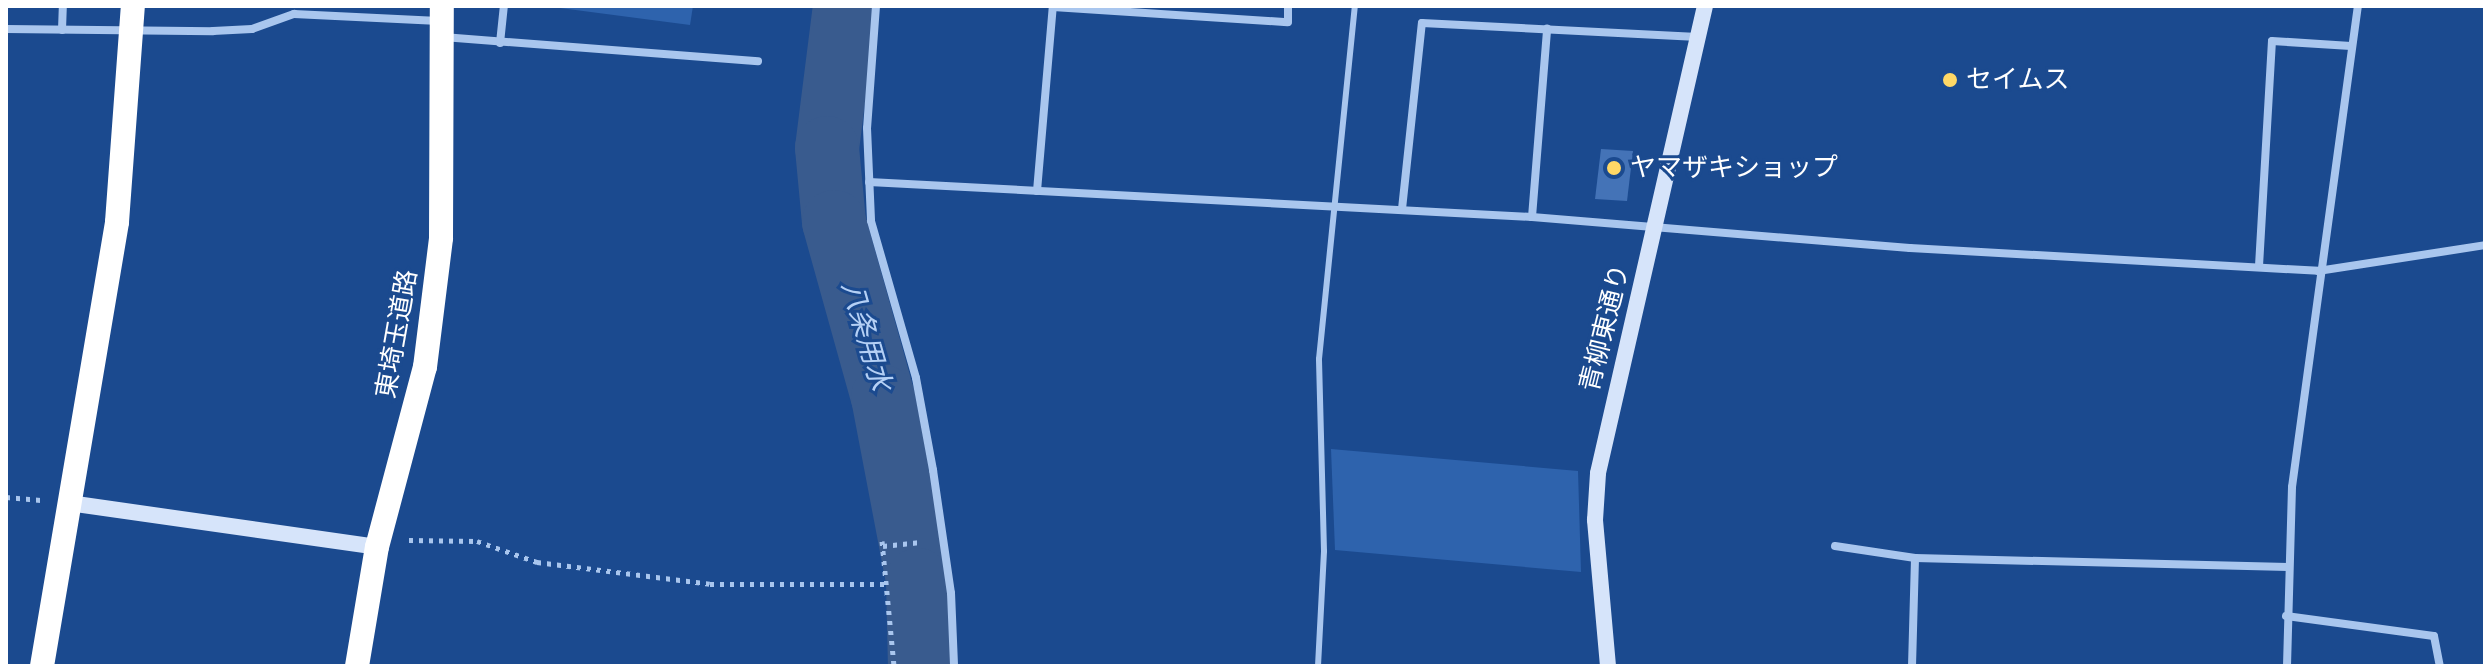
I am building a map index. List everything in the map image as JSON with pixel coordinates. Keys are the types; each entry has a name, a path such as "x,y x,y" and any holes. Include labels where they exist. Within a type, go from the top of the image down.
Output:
{"highway":[{"path":"42,666 117,222 133,18"},
{"name":"東埼玉道路","path":"357,666 377,547 425,367 441,238 442,21"}],"street":[{"path":"62,30 63,6"},
{"path":"500,43 504,6"},
{"path":"876,6 869,66 871,221 916,378 944,540 954,666"},
{"path":"1037,191 1053,6 1288,22 1288,6"},
{"name":"青柳東通り","path":"1608,666 1595,520 1598,473 1705,6"},
{"path":"2287,666 2292,487 2318,271 2358,6"},
{"path":"6,29 62,30 133,18 252,29 294,14 442,21 500,43 660,49 758,61"},
{"path":"1402,209 1422,23 1698,37"},
{"path":"1532,217 1547,29"},
{"path":"2259,266 2272,41 2351,46"},
{"path":"869,182 1402,209 1654,225 1910,248 2318,271 2485,245"},
{"path":"69,503 377,547"},
{"path":"1835,546 1915,558 2288,567"},
{"path":"1912,666 1915,558"},
{"path":"2286,616 2434,636 2440,666"}],"lane":[{"path":"1318,666 1324,551 1319,359 1331,206 1355,6"}],"path":[{"path":"377,547 424,536 477,541 537,562 710,584 888,584"},
{"path":"894,666 882,544 944,540"}],"shaded area":[{"path":"545,6 693,6 690,25"},
{"path":"1331,449 1578,471 1581,572 1335,550"}],"building":[{"path":"1601,149 1633,151 1627,201 1595,199"}],"waterway":[{"name":"八条用水","path":"845,6 827,148 834,222 883,397 918,580 920,666"}],"place":[{"name":"セイムス","path":"1950,80"},
{"name":"ヤマザキショップ","path":"1614,168"}]}
